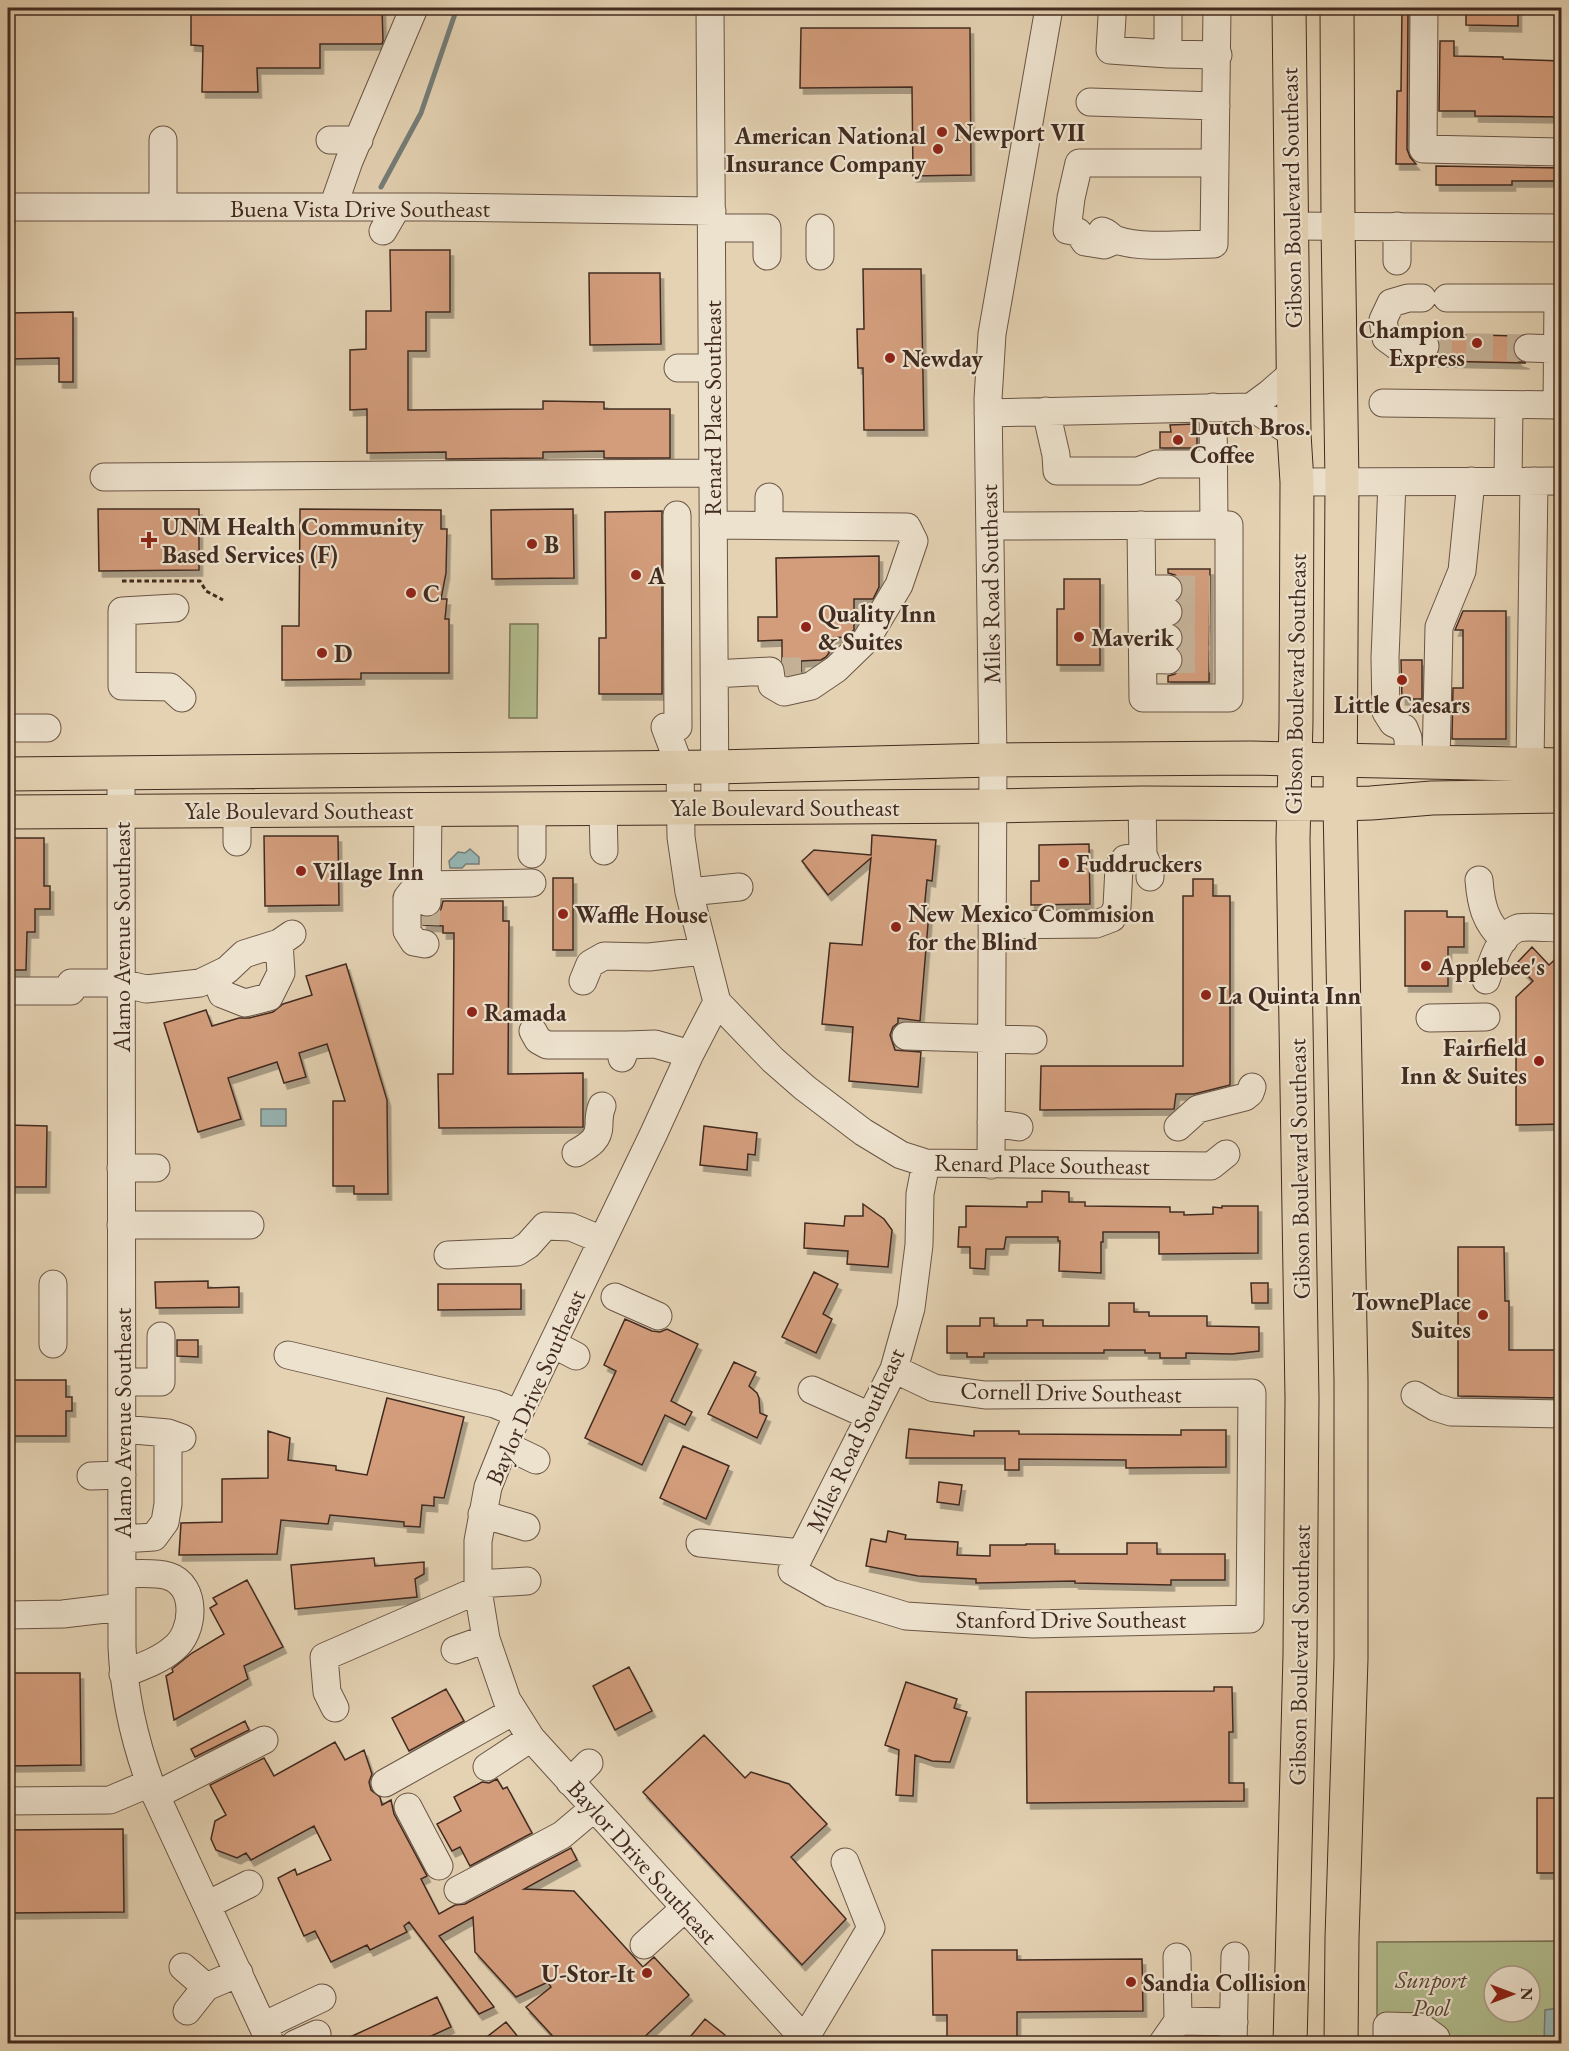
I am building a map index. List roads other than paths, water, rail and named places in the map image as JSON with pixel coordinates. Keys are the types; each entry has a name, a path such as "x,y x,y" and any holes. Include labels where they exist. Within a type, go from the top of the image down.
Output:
{"main road":[{"name":"Gibson Boulevard Southeast","path":"1289,8 1296,482 1294,804 1302,1409 1300,1654 1290,2043"},
{"name":"Gibson Boulevard Southeast","path":"1337,8 1342,482 1340,804 1351,1380 1350,1659 1341,2043"},
{"name":"Yale Boulevard Southeast","path":"8,774 715,767 993,760 1294,759 1562,765"},
{"name":"Yale Boulevard Southeast","path":"8,812 121,811 237,826 367,821 428,810 1142,803 1340,804 1432,798 1562,796"}],"street":[{"path":"333,207 349,161 414,8"},
{"name":"Renard Place Southeast","path":"710,8 715,808"},
{"name":"Miles Road Southeast","path":"991,1165 993,760 988,412 992,334 1049,8"},
{"path":"1168,8 1168,54"},
{"path":"1215,163 1079,163 1072,231 1086,226 1109,232 1116,240 1141,244 1215,243 1218,8"},
{"path":"1424,8 1423,149 1562,152"},
{"path":"1112,17 1110,50 1218,55"},
{"path":"1090,102 1216,106"},
{"path":"163,207 164,140"},
{"path":"330,140 359,140"},
{"name":"Buena Vista Drive Southeast","path":"8,207 397,207 478,219 712,219 767,228 767,256"},
{"path":"383,231 397,207"},
{"path":"1292,226 1562,228"},
{"path":"1397,226 1397,261"},
{"path":"820,228 820,256"},
{"path":"1383,403 1557,405 1558,298 1408,298 1391,303 1383,320 1386,338 1398,346 1425,346"},
{"path":"1528,348 1558,349"},
{"path":"678,368 712,368"},
{"path":"988,412 1251,406 1293,373"},
{"path":"1509,405 1521,481 1530,765"},
{"path":"1251,406 1294,434"},
{"path":"1213,407 1214,525"},
{"path":"1046,411 1056,455 1057,471 1138,471 1156,464 1213,464"},
{"path":"104,477 713,473"},
{"path":"1422,762 1439,627 1462,571 1471,481"},
{"path":"1296,482 1562,482"},
{"path":"1392,482 1385,658 1386,712 1393,723 1404,728 1422,762"},
{"path":"769,497 769,525"},
{"path":"677,515 678,727 665,727 680,767"},
{"path":"713,525 907,527 914,542 899,585 866,639 836,669 714,674"},
{"path":"990,526 1141,525 1229,525 1220,624 1229,698 1143,698 1155,625 1141,525"},
{"path":"175,608 122,611 122,686 170,687 182,698"},
{"path":"8,728 47,728"},
{"name":"Renard Place Southeast","path":"680,767 681,837 689,892 717,1002 773,1060 805,1088 863,1132 901,1155 926,1163 1211,1166 1226,1154"},
{"name":"Alamo Avenue Southeast","path":"121,773 123,1674 141,1758 153,1789 267,2035"},
{"path":"992,925 1096,924 1112,918 1117,907 1119,867 1125,860 1146,866 1142,803"},
{"path":"603,808 604,851"},
{"path":"532,809 532,854"},
{"path":"428,810 426,922 532,883"},
{"path":"1479,880 1481,905 1496,933 1504,940"},
{"path":"689,892 739,887"},
{"path":"1486,980 1498,949 1504,940 1518,928 1562,928"},
{"path":"8,991 121,983 146,989 200,983 215,976 228,970 241,944 286,938 282,973 269,997 245,1003 222,994 215,976"},
{"path":"582,981 590,964 604,956 649,957 703,951"},
{"name":"Baylor Drive Southeast","path":"717,1002 582,1282 564,1350 519,1414 505,1445 488,1487 482,1514 478,1541 478,1587 486,1640 507,1700 531,1738 579,1772 594,1808 807,2042"},
{"path":"1430,1018 1486,1017"},
{"path":"533,1030 538,1040 547,1045 580,1035 625,1052 655,1044 690,1054"},
{"path":"906,1036 1033,1040"},
{"path":"1178,1127 1198,1109 1245,1097 1250,1093 1252,1087"},
{"path":"576,1153 593,1142 599,1133 599,1113 602,1106"},
{"path":"991,1123 1019,1127"},
{"name":"Miles Road Southeast","path":"796,1562 870,1416 884,1372 911,1308 919,1245 920,1194 926,1163"},
{"path":"121,1168 156,1168"},
{"path":"121,1225 250,1225"},
{"path":"448,1255 517,1252 528,1245 545,1226 571,1227 602,1240"},
{"path":"582,1282 613,1301 658,1316"},
{"path":"53,1284 53,1344"},
{"path":"122,1382 161,1382 161,1336"},
{"path":"288,1355 495,1404 519,1414"},
{"name":"Cornell Drive Southeast","path":"884,1372 934,1388 985,1395 1252,1393"},
{"path":"813,1390 870,1416"},
{"name":"Gibson Boulevard Southeast","path":"1250,1619 1252,1393"},
{"path":"1415,1395 1435,1407 1451,1412 1562,1414"},
{"path":"122,1429 175,1435 165,1522 154,1537 122,1539"},
{"path":"505,1445 536,1460"},
{"path":"91,1476 122,1475"},
{"path":"482,1514 526,1527"},
{"path":"700,1543 796,1562"},
{"name":"Stanford Drive Southeast","path":"796,1562 831,1593 906,1616 1033,1624 1250,1619"},
{"path":"122,1574 167,1575 179,1581 188,1592 190,1613 185,1635 175,1648 153,1662 123,1674"},
{"path":"333,1709 327,1692 324,1658 478,1587 527,1581"},
{"path":"8,1615 63,1614 122,1607"},
{"path":"455,1650 486,1640"},
{"path":"385,1783 514,1711"},
{"path":"487,1767 531,1738"},
{"path":"8,1801 110,1800 153,1789 264,1740"},
{"path":"408,1808 439,1866"},
{"path":"458,1890 562,1835 594,1808"},
{"path":"807,2042 871,1928 845,1862"},
{"path":"207,1905 249,1884"},
{"path":"644,1945 685,1908"},
{"path":"1178,2021 1234,2033 1235,1956"},
{"path":"1162,2043 1178,2021 1177,1957"},
{"path":"183,1967 206,1987"},
{"path":"187,2011 206,1987 239,1973"},
{"path":"267,2035 322,1998"},
{"path":"1387,2043 1387,2026 1421,2027 1436,2038 1436,2043"}],"water":[{"path":"470,849 479,857 479,864 450,868 449,861 458,852 465,853"},
{"path":"261,1109 286,1109 286,1126 261,1126"},
{"path":"1558,2008 1561,2016 1561,2043 1544,2043 1545,2010"}],"waterway":[{"path":"381,187 421,113 457,8"}],"tunnel":[{"path":"1425,346 1528,348"},
{"path":"1168,589 1210,589"},
{"path":"1168,612 1210,612"},
{"path":"1168,638 1210,637"},
{"path":"1168,660 1210,659"},
{"path":"782,671 801,671"},
{"path":"426,925 427,902"}],"place":[{"name":"Newport VII","path":"942,132"},
{"name":"American National Insurance Company","path":"938,149"},
{"name":"Champion Express","path":"1477,343"},
{"name":"Newday","path":"890,358"},
{"name":"Dutch Bros. Coffee","path":"1178,440"},
{"name":"UNM Health Community Based Services (F)","path":"149,540"},
{"name":"B","path":"532,544"},
{"name":"A","path":"636,575"},
{"name":"C","path":"411,593"},
{"name":"Quality Inn & Suites","path":"806,627"},
{"name":"Maverik","path":"1079,637"},
{"name":"D","path":"322,653"},
{"name":"Little Caesars","path":"1402,680"},
{"name":"Fuddruckers","path":"1064,863"},
{"name":"Village Inn","path":"301,871"},
{"name":"Waffle House","path":"563,914"},
{"name":"New Mexico Commision for the Blind","path":"896,927"},
{"name":"Applebee's","path":"1426,966"},
{"name":"La Quinta Inn","path":"1206,995"},
{"name":"Ramada","path":"472,1012"},
{"name":"Fairfield Inn & Suites","path":"1539,1061"},
{"name":"TownePlace Suites","path":"1483,1315"},
{"name":"U-Stor-It","path":"647,1973"},
{"name":"Sandia Collision","path":"1131,1982"}],"park label":[{"name":"Sunport Pool","path":"1431,1993"}]}
